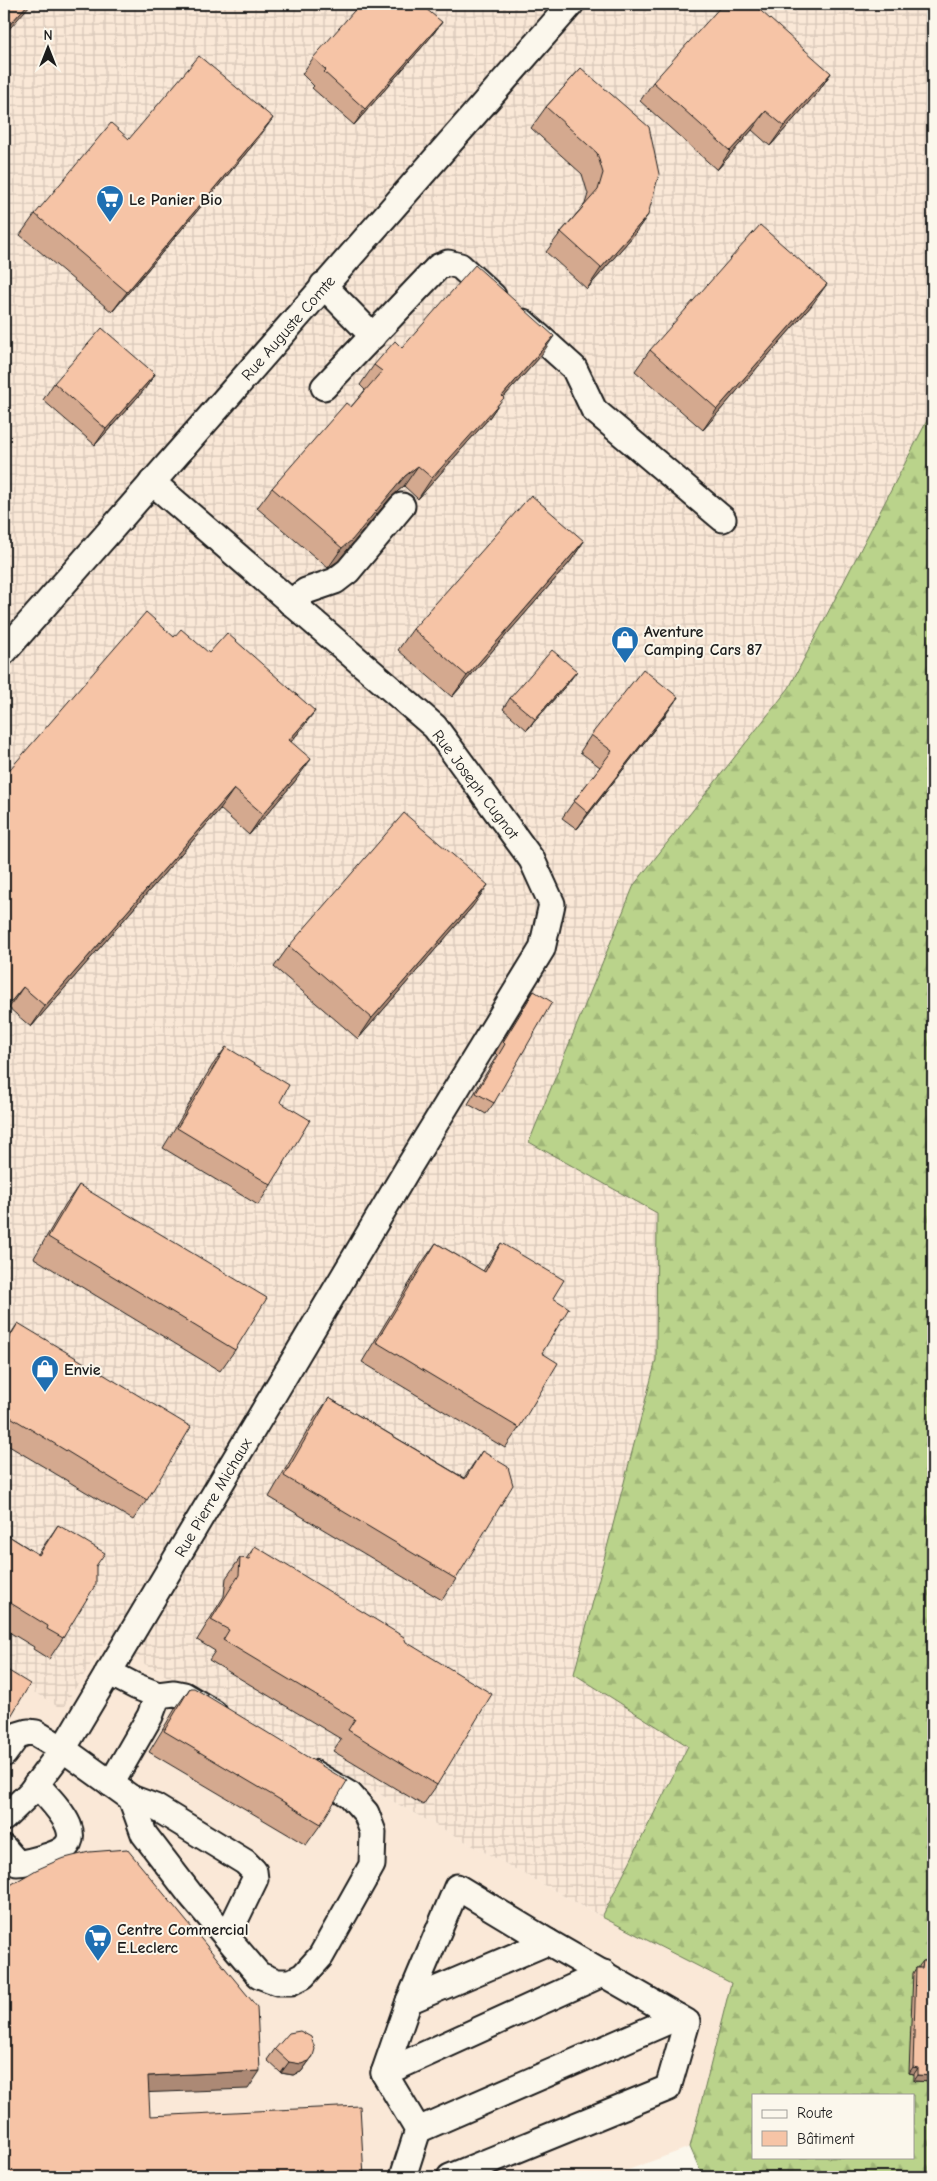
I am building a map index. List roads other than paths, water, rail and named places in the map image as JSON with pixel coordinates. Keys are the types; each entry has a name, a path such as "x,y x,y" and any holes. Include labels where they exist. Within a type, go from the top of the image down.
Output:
{"street":[{"name":"Rue Auguste Comte","path":"4,652 323,285 571,4"},
{"path":"324,387 438,267 448,263 460,266 574,368 594,410 723,519"},
{"path":"323,285 373,336"},
{"name":"Rue Joseph Cugnot","path":"152,482 435,728 532,860 552,904 542,949 408,1168"},
{"path":"290,602 306,591 335,581 348,571 402,506"},
{"name":"Rue Pierre Michaux","path":"4,1818 36,1784 63,1749 408,1168"},
{"path":"108,1672 158,1695 174,1693 184,1695 236,1726"},
{"path":"158,1695 121,1791 144,1834 227,1937 259,1975 277,1982 291,1982 303,1976 321,1956 372,1865 373,1832 366,1813 350,1795 295,1762"},
{"path":"4,1754 18,1735 28,1732 36,1733 63,1749 121,1791 155,1807 246,1862 254,1871 255,1879 227,1937"},
{"path":"4,1848 17,1863 26,1863 62,1852 68,1848 70,1840 69,1826 61,1812 36,1784"},
{"path":"403,2177 418,2130 384,2073 409,2001 458,1886 548,1942 687,2022 668,2088 450,2177"},
{"path":"409,2001 548,1942"},
{"path":"384,2073 604,1973"},
{"path":"418,2130 678,2017"}],"place":[{"name":"Le Panier Bio","path":"110,223"},
{"name":"Aventure Camping Cars 87","path":"625,664"},
{"name":"Envie","path":"45,1393"},
{"name":"Centre Commercial E.Leclerc","path":"98,1962"}]}
